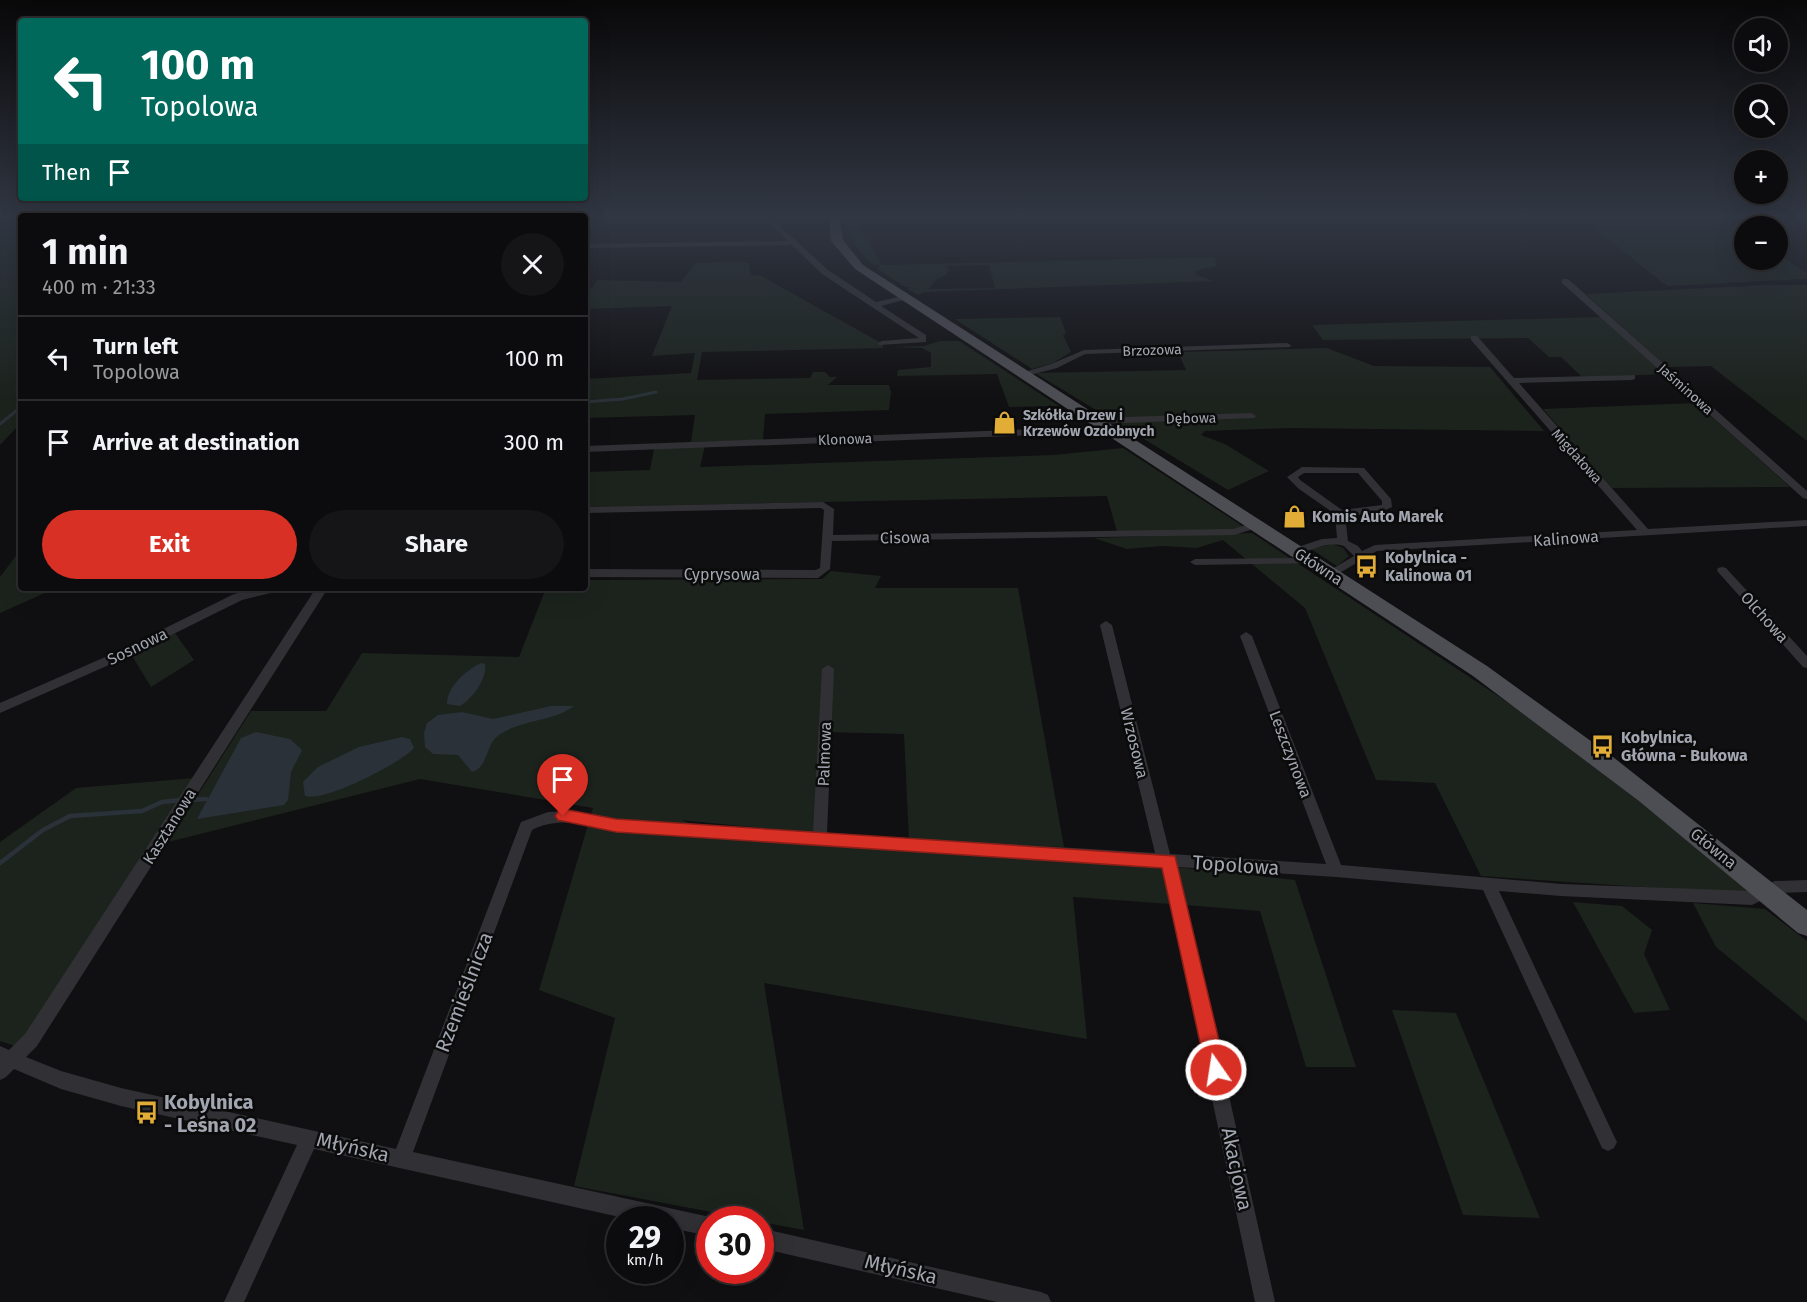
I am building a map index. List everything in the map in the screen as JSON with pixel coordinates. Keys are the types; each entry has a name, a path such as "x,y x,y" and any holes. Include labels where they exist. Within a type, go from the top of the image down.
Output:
{"main road":[{"name":"Główna","path":"875,278 1304,556 1550,719 1622,773 1807,926"}],"street":[{"path":"834,278 923,337 917,342 882,343"},
{"name":"Jaśminowa","path":"1565,281 1807,496"},
{"path":"874,305 904,297"},
{"name":"Migdałowa","path":"1474,338 1644,531"},
{"name":"Brzozowa","path":"1022,374 1054,366 1084,352 1287,345"},
{"path":"1512,381 1632,377"},
{"name":"Dębowa","path":"1100,424 1251,416"},
{"name":"Klonowa","path":"588,448 1066,431 1100,424"},
{"path":"1340,513 1379,510 1387,507 1387,501 1361,470 1302,470 1295,473 1292,477 1297,483 1323,498 1340,513 1343,541"},
{"path":"588,510 823,505 829,509 827,538"},
{"name":"Kalinowa","path":"1331,574 1375,548 1807,523"},
{"name":"Cisowa","path":"827,538 1234,532 1256,525"},
{"name":"Cyprysowa","path":"588,573 818,574 825,569 827,538"},
{"path":"1196,562 1304,556 1316,543 1343,541 1357,550 1360,556"},
{"name":"Olchowa","path":"1722,570 1807,664"},
{"name":"Sosnowa","path":"0,708 123,654 238,597 263,591"},
{"name":"Kasztanowa","path":"4,1062 37,1031 320,591"},
{"name":"Wrzosowa","path":"1106,626 1166,861"},
{"name":"Leszczynowa","path":"1246,636 1336,872"},
{"name":"Palmowa","path":"820,838 828,669"},
{"name":"Topolowa","path":"526,826 546,816 563,816 616,825 1488,884 1752,898 1775,887 1807,886"},
{"name":"Rzemieślnicza","path":"402,1158 526,826"},
{"name":"Akacjowa","path":"1166,861 1265,1302"},
{"path":"1488,884 1608,1142"},
{"name":"Młyńska","path":"4,1062 121,1097 696,1224"},
{"path":"234,1302 310,1138"},
{"name":"Młyńska","path":"774,1241 1041,1302"}],"shaded area":[{"path":"0,278 18,278 18,426 0,445"},
{"path":"684,278 764,278 883,344 883,348 702,352 697,380 810,378 813,372 825,372 830,377 837,377 828,385 889,385 891,392 889,410 765,414 763,440 691,442 695,415 588,418 588,379 691,373 695,353 652,356 672,306 588,309 588,288 592,288 597,280 681,282"},
{"path":"891,278 940,278 929,289 995,288 992,278 1204,278 1214,281 924,292 918,295 907,289 911,287 905,287"},
{"path":"1657,278 1807,278 1667,286"},
{"path":"1807,285 1807,441 1711,366 1667,367 1586,294"},
{"path":"1060,317 1066,333 1063,335 1071,352 1053,363 1032,369 955,319"},
{"path":"1601,317 1665,374 1582,377 1561,357 1549,357 1528,338 1323,340 1312,325"},
{"path":"940,341 959,341 1059,406 1009,407 997,374 897,376 898,370 931,367 931,353 922,348 890,347 924,346"},
{"path":"1327,348 1374,366 1490,367 1544,431 1289,428 1205,431 1201,435 1225,444 1269,471 1228,490 1035,373 1186,370 1178,352"},
{"path":"1696,403 1790,487 1612,488 1543,409"},
{"path":"705,446 700,467 1054,455 1123,448 1244,527 1229,530 1117,532 1107,496 588,507 588,472 650,470 654,449"},
{"path":"1252,533 1581,751 1744,881 1748,894 1481,876 1435,783 1376,780 1305,608 1223,540 1197,548 1162,546 1127,549 1094,538"},
{"path":"1333,544 1343,548 1349,556 1337,566 1311,549"},
{"path":"18,553 18,591 49,591 0,613 0,577"},
{"path":"831,571 881,576 875,588 1018,588 1064,847 909,840 904,734 824,732 820,834 681,820 736,840 1162,866 1171,904 1073,897 1087,1039 764,983 804,1230 774,1224 774,1206 696,1206 696,1209 574,1186 615,1018 539,990 593,808 420,779 168,842 251,711 326,711 362,653 519,657 545,591 588,591 588,580 822,579"},
{"path":"175,633 194,660 151,687 131,654"},
{"path":"481,663 485,664 484,676 470,698 460,706 447,704 450,691 458,680"},
{"path":"551,706 574,706 557,715 517,726 499,735 491,744 481,765 472,772 458,755 433,754 425,747 424,733 427,723 438,715 462,712 493,719"},
{"path":"256,732 290,739 302,750 291,772 288,800 284,805 197,819 241,738"},
{"path":"402,737 410,739 414,748 394,763 328,794 305,796 303,782 318,767 359,747"},
{"path":"194,778 26,1036 15,1046 0,1041 0,842 76,788"},
{"path":"1175,867 1295,880 1356,1067 1306,1067 1260,911 1185,905"},
{"path":"1573,902 1622,906 1652,930 1644,954 1670,1010 1634,1013"},
{"path":"1693,903 1765,909 1807,941 1807,1022 1716,947"},
{"path":"1392,1010 1456,1013 1540,1218 1463,1215"}],"waterway":[{"path":"588,402 623,399 656,392"},
{"path":"0,424 18,409"},
{"path":"189,800 206,799"},
{"path":"0,863 43,830 70,816 142,811 162,802 181,800"}],"place":[{"name":"Szkółka Drzew i Krzewów Ozdobnych","path":"1005,423"},
{"name":"Komis Auto Marek","path":"1294,516"},
{"name":"Kobylnica - Kalinowa 01","path":"1367,566"},
{"name":"Kobylnica, Główna - Bukowa","path":"1603,746"},
{"name":"Kobylnica - Leśna 02","path":"146,1113"}],"route":[{"path":"563,816 616,825 1169,861 1216,1070"}]}
